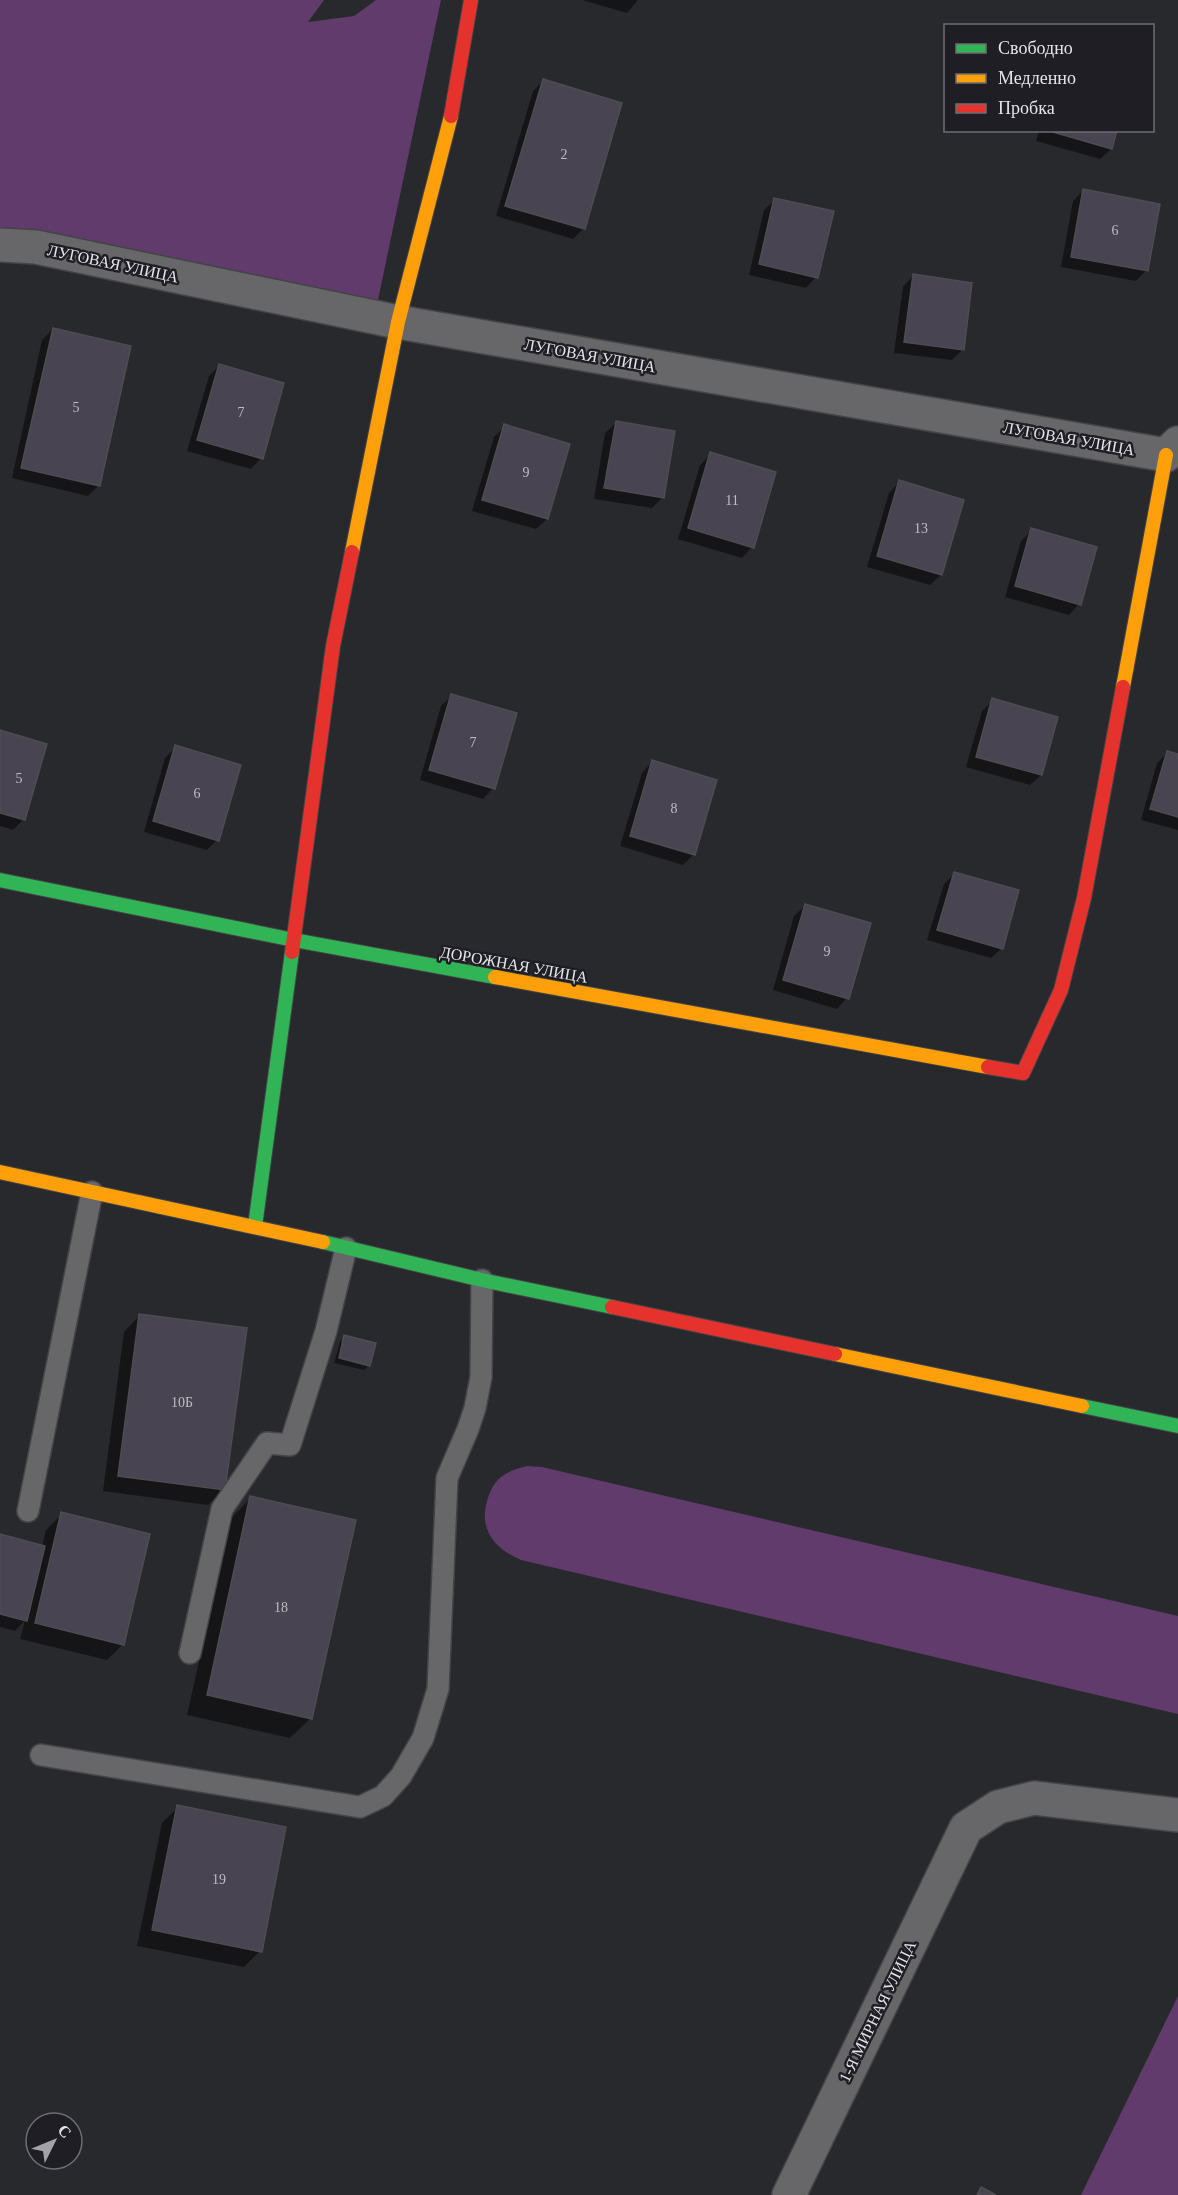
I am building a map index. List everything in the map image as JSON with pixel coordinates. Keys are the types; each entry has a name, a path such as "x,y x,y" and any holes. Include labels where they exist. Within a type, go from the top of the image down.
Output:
{"street":[{"path":"255,1226 333,646 398,322 455,99 471,0"},
{"name":"ЛУГОВАЯ УЛИЦА","path":"0,245 36,247 398,322 1172,449"},
{"name":"ДОРОЖНАЯ УЛИЦА","path":"0,880 294,940 1023,1073 1061,990 1084,898 1172,449"},
{"path":"0,1172 255,1226 482,1280 1178,1426"},
{"name":"1-Я МИРНАЯ УЛИЦА","path":"789,2195 966,1828 998,1807 1034,1798 1178,1815"}],"lane":[{"path":"28,1511 92,1192"},
{"path":"190,1653 222,1509 267,1443 290,1445 326,1331 346,1248"},
{"path":"40,1755 360,1808 383,1796 401,1776 423,1738 438,1689 447,1478 468,1429 481,1377 482,1280"}],"shaded area":[{"path":"0,0 324,0 308,22 354,16 376,0 441,0 374,319 0,243"},
{"path":"527,1466 542,1467 1178,1616 1178,1714 521,1560 505,1551 492,1539 488,1532 485,1515 488,1496 499,1478"},
{"path":"1178,1996 1178,2195 1081,2195"}],"building":[{"path":"543,79 622,103 585,229 505,206"},
{"path":"1053,132 1116,132 1112,149"},
{"path":"1083,189 1160,204 1148,271 1071,257"},
{"path":"774,198 834,211 818,278 759,264"},
{"path":"913,274 972,283 964,350 904,342"},
{"path":"53,328 131,346 100,486 21,468"},
{"path":"219,364 284,383 263,459 197,440"},
{"path":"616,421 675,431 664,498 604,488"},
{"path":"504,424 570,444 548,519 482,500"},
{"path":"710,452 776,472 754,548 688,528"},
{"path":"899,480 964,500 942,575 877,556"},
{"path":"1031,528 1097,547 1081,605 1015,586"},
{"path":"451,694 517,713 495,789 429,770"},
{"path":"992,698 1058,717 1042,775 976,757"},
{"path":"0,730 47,744 25,820 0,813"},
{"path":"175,745 241,765 219,841 153,821"},
{"path":"1167,751 1178,754 1178,817 1150,809"},
{"path":"652,760 717,780 695,855 630,836"},
{"path":"954,872 1019,890 1003,949 937,930"},
{"path":"805,904 871,923 849,999 783,980"},
{"path":"139,1314 247,1328 225,1490 118,1476"},
{"path":"344,1335 376,1343 370,1366 339,1358"},
{"path":"250,1496 356,1520 312,1719 207,1695"},
{"path":"61,1512 150,1534 124,1645 35,1623"},
{"path":"0,1534 45,1546 27,1621 0,1614"},
{"path":"177,1805 286,1827 262,1952 152,1930"},
{"path":"981,2187 996,2195 977,2195"}],"traffic: fast":[{"path":"0,880 294,940 495,977"},
{"path":"255,1226 292,952"},
{"path":"323,1242 482,1280 612,1307"},
{"path":"1082,1406 1178,1426"}],"traffic: slow":[{"path":"352,552 398,322 451,116"},
{"path":"1123,687 1166,455"},
{"path":"495,977 988,1067"},
{"path":"0,1172 323,1242"},
{"path":"835,1354 1082,1406"}],"traffic: jam":[{"path":"451,116 471,0"},
{"path":"292,952 333,646 352,552"},
{"path":"988,1067 1023,1073 1061,990 1084,898 1123,687"},
{"path":"612,1307 835,1354"}]}
